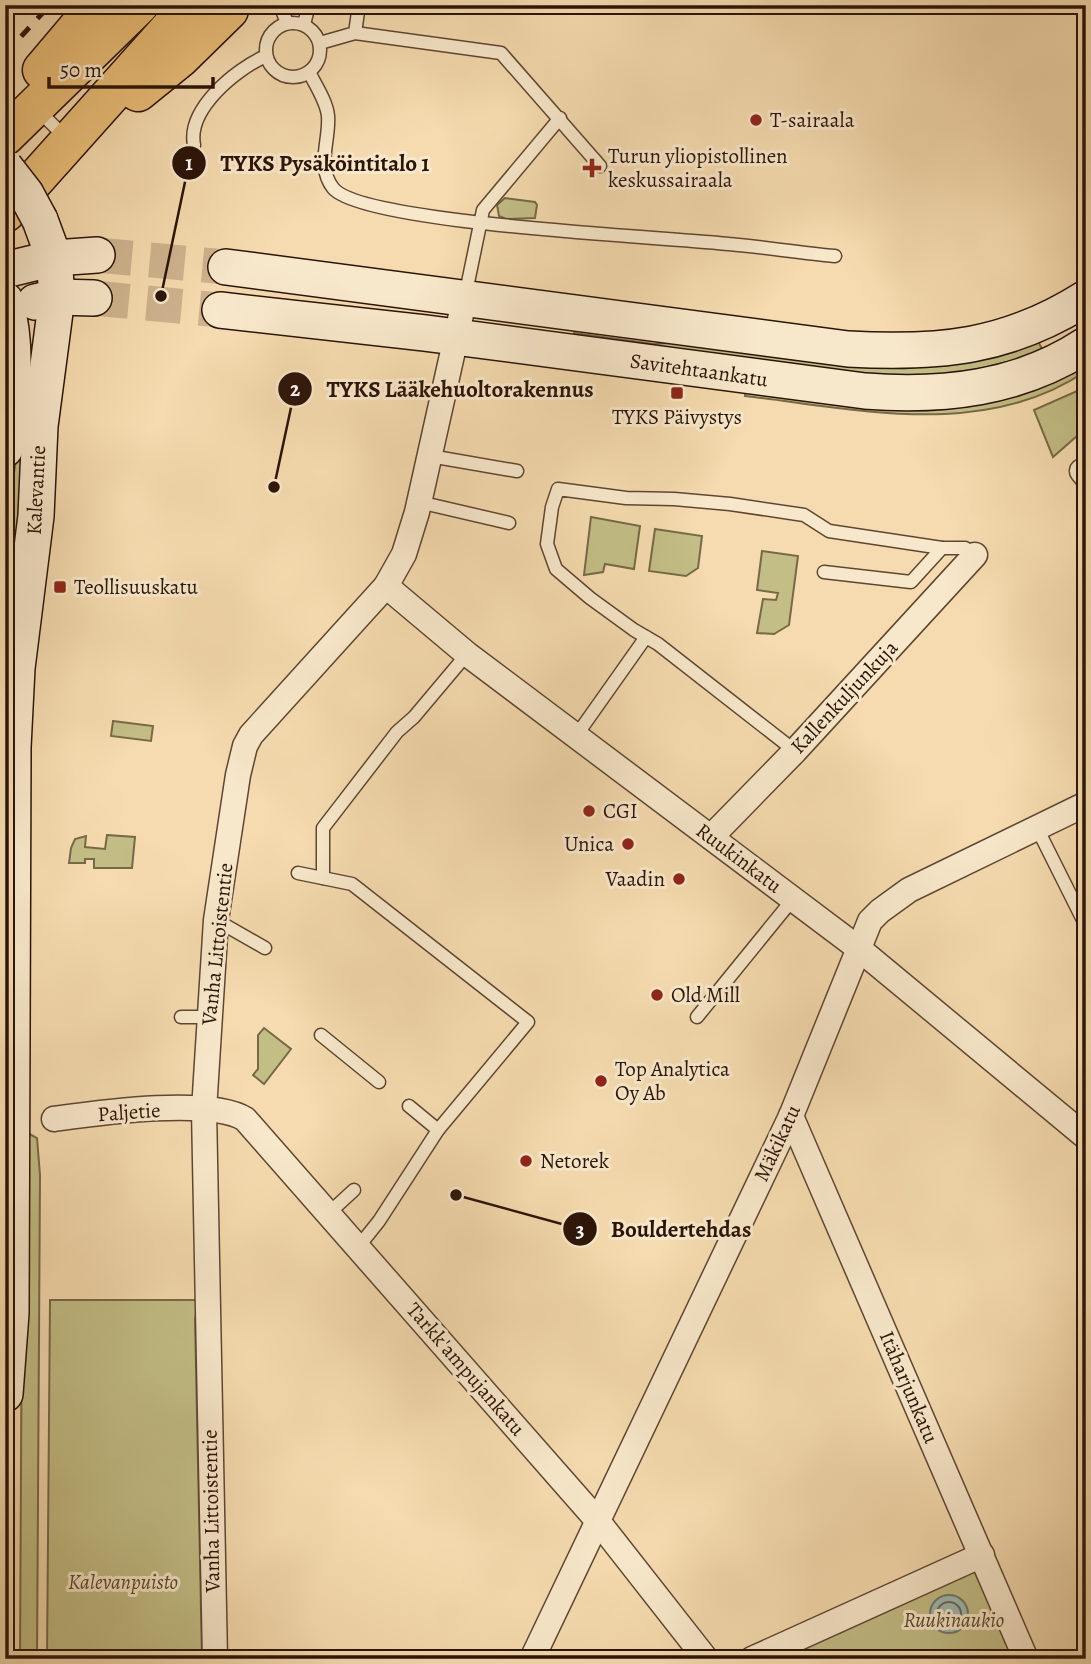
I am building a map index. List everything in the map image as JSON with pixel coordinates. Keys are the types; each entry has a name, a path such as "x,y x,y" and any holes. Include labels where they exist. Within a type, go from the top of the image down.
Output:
{"highway":[{"path":"5,136 20,115 50,58 97,5"},
{"path":"20,115 139,5"},
{"path":"22,216 59,152 191,5"},
{"path":"59,152 180,58 229,10"}],"main road":[{"name":"Kalevantie","path":"5,167 26,194 22,216 54,258 57,297 40,426 36,516 15,618 18,668 13,747 8,1041 11,1313 5,1394"},
{"path":"5,270 54,258 97,255"},
{"name":"Savitehtaankatu","path":"226,267 848,349 889,351 949,349 1018,333 1044,322 1086,298"},
{"path":"7,305 57,297 94,298"},
{"name":"Kalevantie","path":"5,449 13,377 13,338 7,305"},
{"name":"Savitehtaankatu","path":"220,310 456,337 900,394 963,390 1018,378 1056,363 1086,345"}],"street":[{"name":"Vanha Littoistentie","path":"215,1659 204,1110 216,920 238,775 251,735 386,586 404,554 430,456 465,297"},
{"name":"Kallenkuljunkuja","path":"711,837 795,751 975,555"},
{"name":"Ruukinkatu","path":"386,586 467,654 858,948 1086,1137"},
{"name":"Mäkikatu","path":"532,1659 791,1116 870,921 909,890 1086,804"},
{"name":"Paljetie","path":"54,1119 141,1109 204,1110"},
{"name":"Tarkk'ampujankatu","path":"204,1110 235,1113 245,1119 597,1520 706,1659"},
{"name":"Itäharjunkatu","path":"791,1116 1026,1659"},
{"path":"752,1659 982,1555"}],"lane":[{"path":"280,5 288,23"},
{"path":"304,24 309,5"},
{"path":"355,33 359,5"},
{"path":"288,23 304,24 313,30 320,43 320,58 309,72 298,77 287,77 271,66 266,56 269,36 275,29 288,23"},
{"path":"320,43 355,33 501,53 600,166"},
{"path":"194,145 193,127 201,111 231,78 250,63 266,56"},
{"path":"309,72 328,114 324,154 326,175 334,190 369,206 480,224 730,237 835,256"},
{"path":"20,115 59,152"},
{"path":"465,297 485,205 499,192 560,118"},
{"path":"430,456 517,471"},
{"path":"795,751 658,644 590,598 556,569 547,544 552,507 558,489 626,498 730,504 792,513 804,515 829,531 942,548 965,548 975,555"},
{"path":"419,502 509,523"},
{"path":"824,572 911,582 942,548"},
{"path":"576,736 646,637"},
{"path":"323,878 323,828 397,732 414,717 467,654"},
{"path":"1037,828 1086,926"},
{"path":"298,873 352,884 528,1022 438,1129 379,1221 359,1246"},
{"path":"697,1017 793,899"},
{"path":"216,920 265,948"},
{"path":"181,1017 209,1017"},
{"path":"321,1035 379,1082"},
{"path":"409,1106 438,1129"},
{"path":"329,1213 354,1190"}],"green space":[{"path":"505,198 535,202 535,218 506,219 499,216 497,205"},
{"path":"574,333 654,344 697,341 1038,341 1044,353 927,381 573,341"},
{"path":"31,345 38,346 12,577 5,576 5,541"},
{"path":"1086,360 1086,371 1047,392 1006,406 963,413 875,412 745,396 746,389 898,406"},
{"path":"1086,387 1086,428 1053,457 1034,410"},
{"path":"591,517 640,526 634,569 605,564 603,572 584,575"},
{"path":"655,529 702,536 698,568 686,576 649,571"},
{"path":"762,551 798,556 789,625 774,634 757,633 763,599 776,600 778,593 757,590"},
{"path":"113,721 153,726 151,741 111,736"},
{"path":"107,835 135,837 132,868 94,868 94,859 85,859 85,863 69,863 75,839 86,836 85,847 105,849"},
{"path":"264,1028 291,1049 264,1084 253,1075 258,1069 258,1035"},
{"path":"26,1132 37,1138 40,1175 37,1659 20,1659 22,1275"},
{"name":"Kalevanpuisto","path":"50,1300 199,1300 195,1319 202,1659 47,1659"},
{"name":"Ruukinaukio","path":"975,1568 1014,1659 777,1659"}],"water":[{"path":"949,1595 963,1600 968,1614 963,1628 949,1633 935,1628 930,1614 935,1600"}],"tunnel":[{"path":"97,255 226,267"},
{"path":"94,298 220,310"}],"railway":[{"path":"5,54 50,5"}],"place":[{"name":"T-sairaala","path":"756,120"},
{"name":"Turun yliopistollinen keskussairaala","path":"592,168"},
{"name":"TYKS Pysäköintitalo 1","path":"161,296"},
{"name":"TYKS Päivystys","path":"677,393"},
{"name":"TYKS Lääkehuoltorakennus","path":"274,487"},
{"name":"Teollisuuskatu","path":"60,587"},
{"name":"CGI","path":"589,811"},
{"name":"Unica","path":"628,844"},
{"name":"Vaadin","path":"679,879"},
{"name":"Old Mill","path":"657,995"},
{"name":"Top Analytica Oy Ab","path":"601,1081"},
{"name":"Netorek","path":"526,1161"},
{"name":"Bouldertehdas","path":"456,1195"}]}
